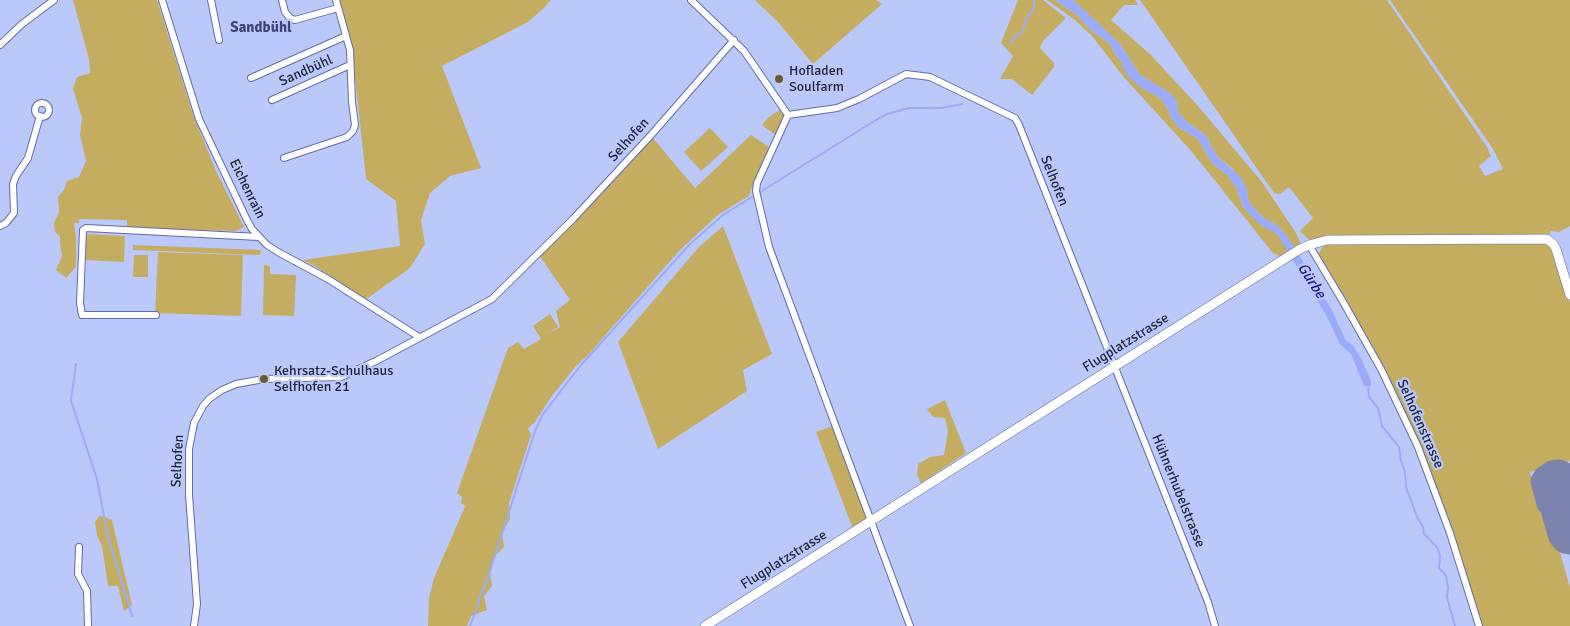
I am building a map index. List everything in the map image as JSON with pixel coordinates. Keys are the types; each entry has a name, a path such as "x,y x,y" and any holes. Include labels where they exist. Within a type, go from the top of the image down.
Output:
{"street":[{"path":"0,45 22,24 54,0"},
{"name":"Eichenrain","path":"162,0 166,7 199,119 247,220 259,237 278,252 328,279 419,337"},
{"path":"211,0 219,40"},
{"path":"282,0 285,12 290,18 295,20 338,8"},
{"name":"Sandbühl","path":"284,158 347,137 354,130 350,50 336,0"},
{"path":"691,0 734,40 760,73 788,115 757,183 756,194 769,247 910,626"},
{"name":"Sandbühl","path":"251,78 346,36"},
{"name":"Selhofen","path":"194,626 197,604 188,464 191,433 203,406 218,392 236,384 264,379 341,377 376,361 484,304 497,295 600,191 734,40"},
{"name":"Sandbühl","path":"272,100 350,65"},
{"name":"Selhofen","path":"788,115 837,108 859,99 906,74 930,77 1015,118 1114,367"},
{"path":"0,226 6,224 14,213 13,184 28,158 40,116"},
{"path":"156,316 82,315 80,303 83,230 86,228 259,237"},
{"name":"Flugplatzstrasse","path":"705,626 1304,247 1327,240 1547,239 1556,249 1570,294"},
{"name":"Selhofenstrasse","path":"1304,247 1355,321 1403,414 1418,447 1450,533 1479,626"},
{"name":"Hühnerhubelstrasse","path":"1114,367 1205,593 1215,626"},
{"path":"79,547 78,574 87,591 88,626"}],"shaded area":[{"path":"73,0 157,0 193,115 217,173 244,227 236,231 127,228 127,220 79,219 79,223 74,223 76,267 66,278 56,270 62,256 60,236 55,232 54,223 59,212 58,197 64,190 67,181 79,177 86,161 80,135 82,118 73,89 77,77 90,73 89,59"},
{"path":"339,0 551,0 528,22 442,66 481,168 450,176 430,193 421,220 425,244 410,268 365,300 303,260 400,246 396,201 366,179 352,49"},
{"path":"755,0 876,0 882,4 813,64 778,22"},
{"path":"1018,0 1043,0 1066,18 1043,41 1040,48 1054,63 1054,67 1032,95 1012,79 1000,79 1013,56 1001,43"},
{"path":"1047,0 1055,0 1078,16 1092,31 1109,43 1119,60 1153,94 1160,98 1169,111 1171,118 1180,129 1198,139 1212,163 1227,175 1236,187 1243,207 1252,217 1277,234 1289,252 1282,257 1273,253 1192,152 1122,75 1092,36 1075,20"},
{"path":"1073,0 1135,0 1138,5 1124,5 1111,20 1150,54 1198,106 1262,182 1296,233 1301,244 1295,248 1277,225 1265,219 1254,208 1248,200 1247,190 1232,168 1218,157 1210,145 1208,137 1187,122 1178,112 1177,102 1165,90 1140,75 1120,44"},
{"path":"1140,0 1387,0 1487,147 1491,156 1479,166 1485,176 1503,169 1493,149 1390,0 1570,0 1570,226 1559,232 1551,231 1549,235 1308,239 1300,231 1313,218 1289,187 1280,194 1274,193"},
{"path":"781,109 785,117 777,136 762,125"},
{"path":"710,128 728,147 701,171 684,152"},
{"path":"751,135 772,149 749,196 719,214 679,251 588,355 576,366 551,397 535,422 528,428 531,435 509,503 510,519 502,533 504,547 496,555 490,571 492,586 484,596 487,610 471,616 467,626 428,626 429,598 434,578 465,506 461,503 462,497 457,493 508,348 518,342 524,349 541,339 533,326 550,314 558,327 548,334 560,327 556,311 570,300 539,255 652,137 695,188"},
{"path":"723,226 772,354 743,370 747,391 658,449 618,342 698,248"},
{"path":"85,234 125,236 124,262 84,260"},
{"path":"1546,243 1550,246 1557,260 1570,303 1570,461 1530,472 1541,514 1552,523 1570,588 1570,626 1482,626 1452,528 1416,434 1359,324 1318,255 1323,246 1327,244"},
{"path":"133,245 261,250 260,255 133,250"},
{"path":"158,252 243,255 241,316 155,313"},
{"path":"134,255 148,255 148,277 133,277"},
{"path":"264,265 270,266 270,274 296,275 294,316 263,315"},
{"path":"945,400 966,453 921,483 917,475 918,464 930,457 944,455 948,431 945,418 933,417 927,409"},
{"path":"833,426 866,513 865,521 853,529 816,432"},
{"path":"100,515 112,520 132,605 124,611 118,586 108,586 102,546 97,535 95,522"}],"water":[{"path":"1055,0 1073,0 1098,23 1120,44 1140,75 1172,95 1177,102 1178,112 1187,122 1208,137 1210,145 1218,157 1241,177 1247,190 1248,200 1254,208 1265,219 1277,225 1299,254 1317,289 1331,308 1345,339 1360,356 1371,381 1371,386 1364,386 1351,354 1340,344 1326,315 1277,234 1262,226 1243,207 1236,187 1227,175 1212,163 1198,139 1180,129 1171,118 1169,111 1160,98 1140,87 1128,76 1122,66 1123,62 1119,60 1109,43 1092,31 1078,16"}],"waterway":[{"path":"1011,43 1014,37 1022,32 1026,18 1034,7 1034,0"},
{"path":"470,626 487,580 535,431 543,414 581,365 690,244 723,215 887,114 909,108 941,108 963,104"},
{"path":"76,364 71,401 97,479 108,537 132,616"},
{"name":"Gürbe","path":"1368,385 1369,397 1378,408 1382,426 1399,447 1405,472 1406,487 1417,517 1423,527 1424,534 1437,547 1440,555 1439,568 1446,576 1447,597 1455,626"}],"taxiway":[{"path":"1569,528 1546,504 1540,481 1543,476 1552,470 1560,469 1570,474"}],"runway":[{"path":"1557,487 1570,532"}],"place":[{"name":"Hofladen Soulfarm","path":"779,79"},
{"name":"Kehrsatz-Schulhaus Selfhofen 21","path":"264,379"}],"district":[{"name":"Sandbühl","path":"261,28"}]}
